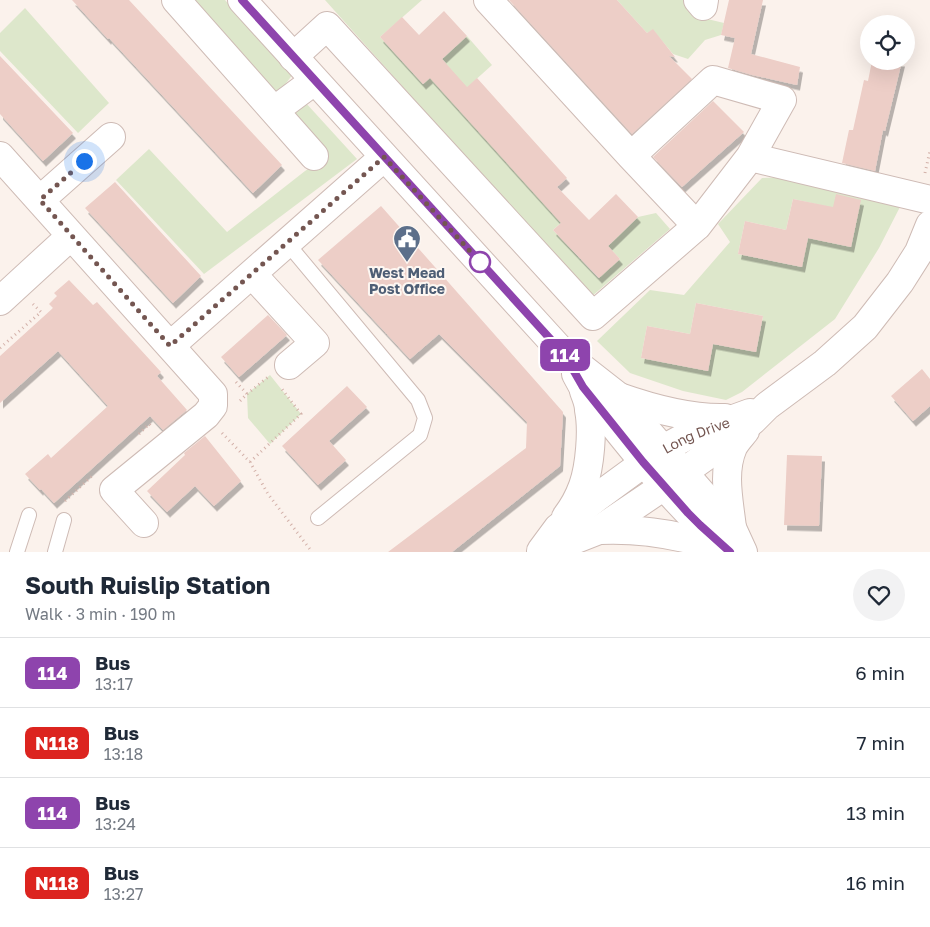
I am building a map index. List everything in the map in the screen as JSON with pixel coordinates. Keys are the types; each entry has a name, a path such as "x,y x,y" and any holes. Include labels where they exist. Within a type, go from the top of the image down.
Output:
{"street":[{"path":"176,0 314,156"},
{"path":"242,0 564,354 620,397 645,406 696,417 717,418 753,414"},
{"path":"488,0 697,226"},
{"path":"698,0 703,6 704,0"},
{"path":"293,57 327,26 593,316 697,226 750,157 782,100 713,80 631,156"},
{"path":"275,110 314,81"},
{"path":"40,200 111,137"},
{"path":"0,156 213,394 213,406 206,415 114,490 144,523"},
{"path":"170,346 384,157"},
{"path":"750,157 930,200"},
{"name":"Long Drive","path":"542,552 598,530 715,450 753,414 825,363 865,327 900,282 918,252 930,225"},
{"path":"0,301 72,237"},
{"path":"252,274 315,343 279,374"},
{"path":"558,528 572,509 583,486 587,468 591,427 589,408 583,387 564,354"},
{"path":"583,387 674,479 700,525 733,546"},
{"path":"620,397 653,456"},
{"path":"733,546 726,482 729,461 734,445 753,414"},
{"name":"Long Drive","path":"542,552 558,528 653,456 687,436 753,414"},
{"path":"598,530 616,529 657,532 733,546"}],"lane":[{"path":"287,243 418,400 425,418 420,435 318,518"},
{"path":"17,552 29,515"},
{"path":"55,552 64,520"}],"path":[{"path":"247,394 279,374 301,414 250,462"},
{"path":"206,415 250,462 268,494 312,552"}],"green space":[{"path":"188,0 225,0 293,74 281,90 272,92"},
{"path":"325,0 422,0 380,37 423,84 446,63 442,59 467,36 492,65 452,101 564,220 553,230 598,278 620,259 608,246 638,217 656,213 670,229 591,297"},
{"path":"617,0 685,0 699,17 724,23 721,35 705,40 688,59 673,54 653,30 647,33"},
{"path":"25,8 109,103 78,133 0,51 0,33"},
{"path":"305,102 357,159 204,274 116,180 149,149 227,232 305,171 327,157 291,117"},
{"path":"786,177 901,205 879,248 835,319 742,392 726,400 683,391 630,373 597,341 650,290 684,295 730,242 718,224 762,178","holes":["793,199 858,213 851,247 808,238 801,267 738,254 745,221 786,230","696,303 763,316 756,352 713,344 708,371 641,358 647,326 690,334"]},
{"path":"270,375 301,414 270,444 248,418 247,394"}],"building":[{"path":"72,0 129,0 282,165 253,193"},
{"path":"509,0 617,0 647,33 653,29 675,57 669,56 692,79 632,134"},
{"path":"729,0 763,0 751,54 800,67 797,85 728,68 735,38 721,35"},
{"path":"444,11 467,36 442,59 467,87 477,78 567,178 557,187 589,220 616,194 638,217 608,246 620,259 599,278 553,230 561,223 430,78 423,84 380,37 402,17 419,35"},
{"path":"0,56 73,133 43,161 0,114"},
{"path":"870,70 900,70 885,131 883,130 875,171 842,163 849,130 853,130 864,80 868,81"},
{"path":"713,101 744,132 682,187 653,157"},
{"path":"115,182 201,276 173,303 85,208"},
{"path":"836,194 861,200 851,247 808,238 802,267 738,254 745,221 786,230 793,199 833,207"},
{"path":"381,206 563,412 560,466 452,552 388,552 526,448 527,422 439,334 410,359 318,260"},
{"path":"69,280 93,305 97,302 161,372 157,376 187,410 163,430 150,416 54,503 25,474 48,454 51,458 108,406 58,351 0,403 0,356 53,308 49,304 57,296 54,293"},
{"path":"696,303 763,316 756,352 713,344 708,371 641,358 647,326 690,334"},
{"path":"268,315 287,335 239,377 221,357"},
{"path":"922,369 930,379 930,406 913,421 891,396"},
{"path":"347,386 367,407 329,441 346,460 318,485 282,446"},
{"path":"205,436 241,481 214,506 195,486 167,512 147,491 185,455 184,453"},
{"path":"787,455 822,456 819,526 784,525"}],"bus line":[{"name":"114","path":"242,0 564,354 583,387 643,462 677,502 730,552"}],"place":[{"name":"West Mead Post Office","path":"407,263"}],"route":[{"path":"84,161 40,200 170,346 384,157 480,262"}]}
